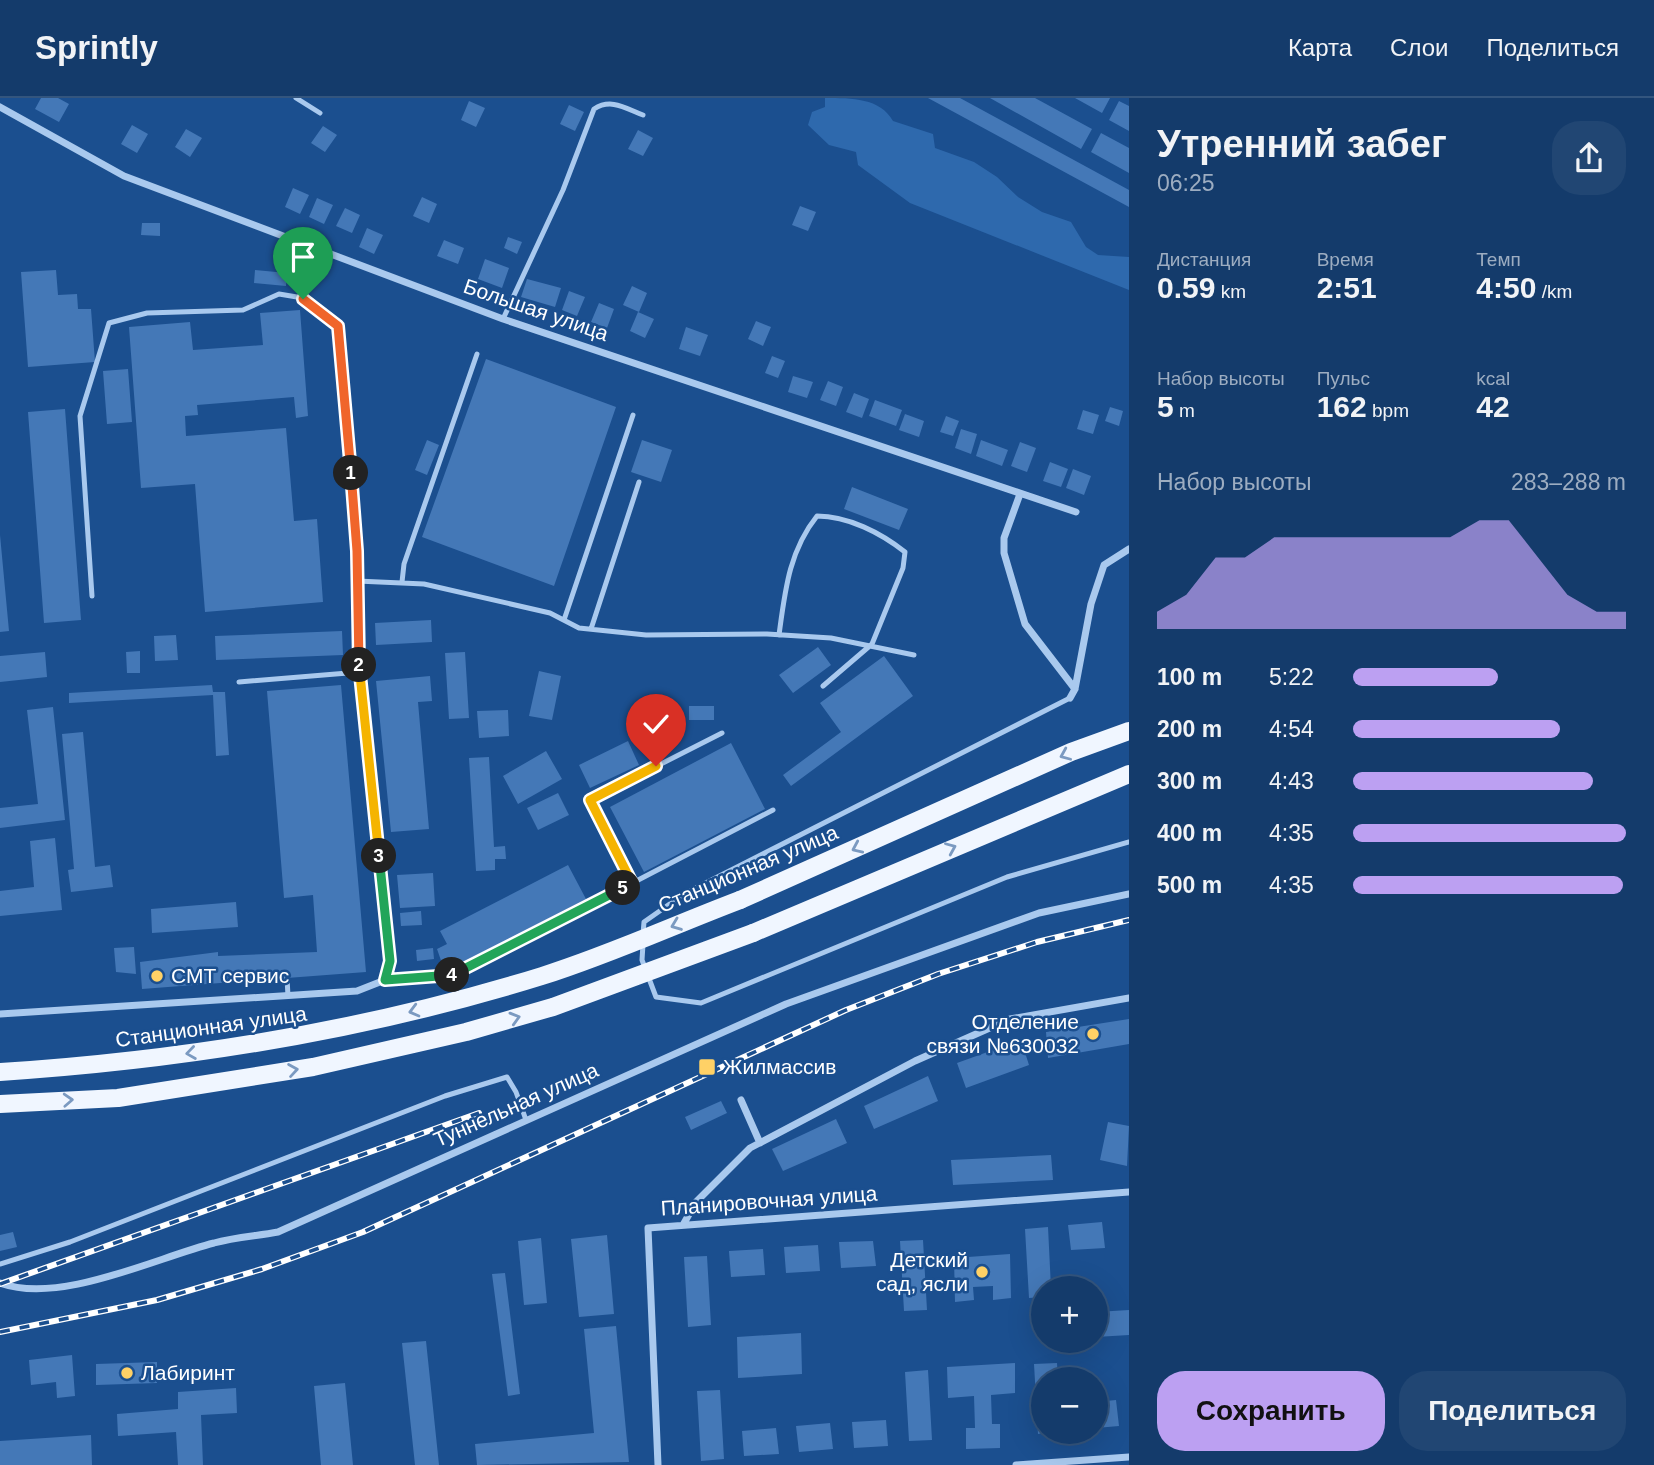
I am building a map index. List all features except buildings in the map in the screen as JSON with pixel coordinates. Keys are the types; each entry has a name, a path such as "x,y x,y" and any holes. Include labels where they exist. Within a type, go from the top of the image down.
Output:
{"main road":[{"name":"Станционная улица","path":"0,1072 111,1065 305,1037 370,1023 544,975 740,900 1071,752 1129,731"},
{"path":"0,1104 118,1098 313,1067 466,1032 553,1007 753,933 1129,774"}],"street":[{"name":"Большая улица","path":"0,107 124,176 503,318 1076,512"},
{"path":"1020,494 1004,538 1004,553 1025,624 1075,689"},
{"path":"1070,698 1075,689 1091,604 1104,565 1129,549"},
{"path":"357,643 390,961 385,980"},
{"name":"Туннельная улица","path":"0,1283 19,1289 72,1284 143,1266 215,1242 278,1233 786,1004 1039,914 1129,894"},
{"name":"Станционная улица","path":"0,1014 356,991 385,980"},
{"path":"683,1225 696,1202 750,1149 915,1061 1010,1019 1129,998"},
{"path":"741,1100 760,1143"},
{"name":"Планировочная улица","path":"658,1465 648,1228 1129,1192"},
{"path":"1016,1465 1129,1457"}],"lane":[{"path":"296,98 320,113"},
{"path":"503,318 563,190 594,109 604,103 613,102 643,115"},
{"path":"92,596 80,416 109,324 147,313 243,310 279,294 303,299 338,326 357,581 357,643"},
{"path":"402,582 404,564 477,354"},
{"path":"564,620 633,415"},
{"path":"591,629 639,482"},
{"path":"779,635 792,559 805,531 817,516 830,516 891,541 905,552 903,568 872,644 823,686"},
{"path":"357,581 402,582 450,590 550,613 579,628 646,635 779,635 831,638 872,644 914,655"},
{"path":"240,682 360,672"},
{"path":"1070,698 684,894 644,922 642,960 656,997 701,1003 1007,877 1129,842"},
{"path":"632,883 590,800 722,733"},
{"path":"385,980 459,973 773,810"},
{"path":"287,978 288,996"},
{"path":"0,1264 70,1242 445,1096 507,1077 526,1120"}],"shaded area":[{"path":"825,98 855,99 873,104 887,113 893,121 933,134 935,148 974,162 997,177 1018,197 1042,212 1071,222 1086,247 1098,255 1129,257 1129,290 910,203 858,165 856,152 829,145 808,125 812,112 825,107"}],"railway":[{"path":"0,1332 157,1300 262,1269 363,1232 846,1010 938,974 1037,942 1129,920"},
{"path":"0,1284 479,1113"}],"place":[{"name":"СМТ сервис","path":"157,976"},
{"name":"Отделение связи №630032","path":"1093,1034"},
{"name":"Жилмассив","path":"707,1067"},
{"name":"Детский сад, ясли","path":"982,1272"},
{"name":"Лабиринт","path":"127,1373"}],"route":[{"path":"303,299 338,326 357,551 357,643 390,961 385,980 459,973 632,883 590,800 656,766"}]}
